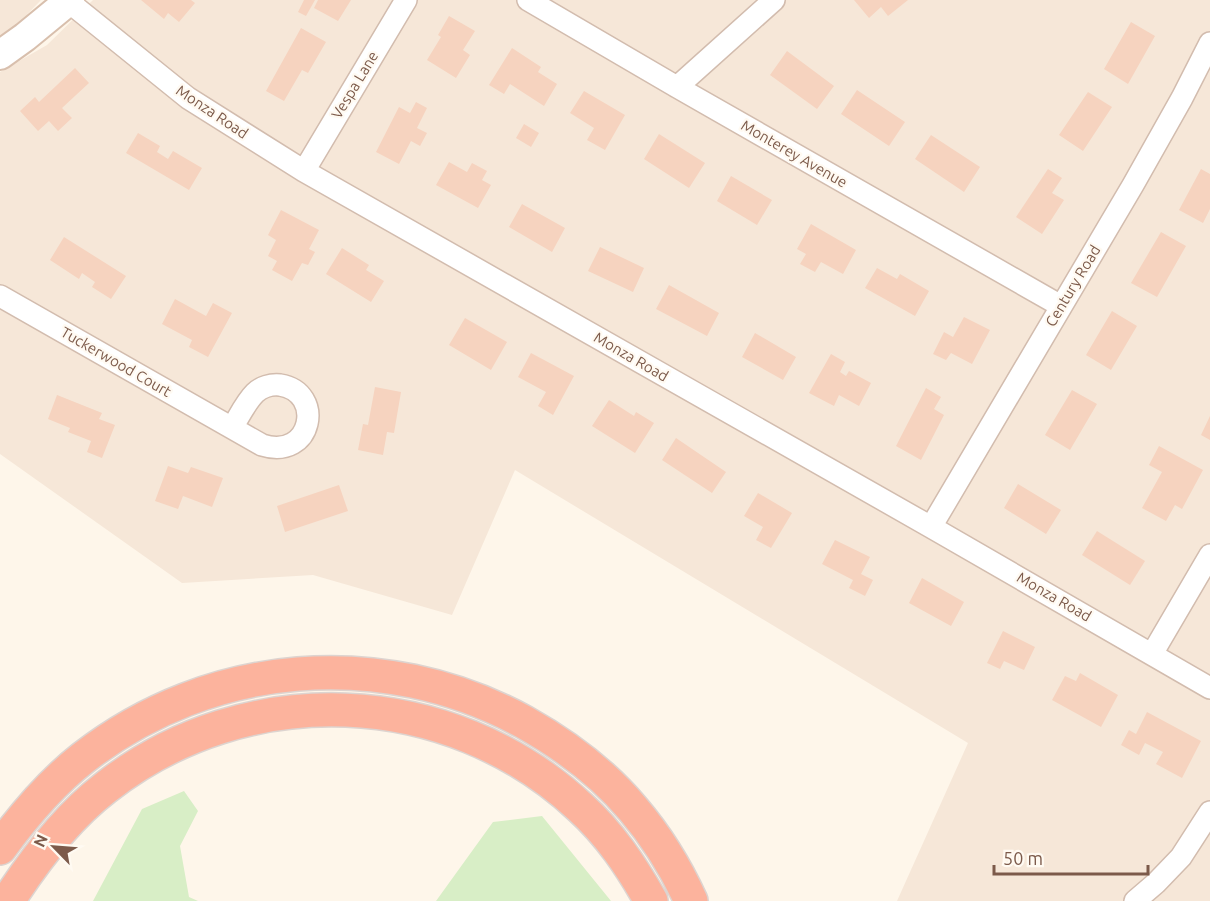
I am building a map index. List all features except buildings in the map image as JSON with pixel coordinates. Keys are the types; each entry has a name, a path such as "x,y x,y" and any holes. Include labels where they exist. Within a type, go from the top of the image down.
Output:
{"highway":[{"path":"0,848 40,799 82,760 113,737 162,710 197,695 252,680 309,673 364,674 394,677 440,687 478,700 561,744 591,767 633,808 666,852 691,901"},
{"path":"8,901 44,850 66,824 105,788 148,759 193,736 242,720 294,711 328,709 379,712 430,722 479,741 525,765 567,795 605,832 634,872 651,901"}],"street":[{"name":"Vespa Lane","path":"304,171 406,0"},
{"name":"Monterey Avenue","path":"528,0 1061,306"},
{"path":"676,87 774,0"},
{"name":"Monza Road","path":"69,1 188,98 304,171 1210,688"},
{"path":"0,55 69,1"},
{"name":"Century Road","path":"931,527 1138,175 1210,43"},
{"name":"Tuckerwood Court","path":"0,296 232,428"},
{"path":"1152,654 1210,555"},
{"path":"1135,901 1156,883 1180,857 1210,812"}],"shaded area":[{"path":"0,0 41,0 13,29 0,36"},
{"path":"93,0 1210,0 1210,901 897,901 968,743 515,470 452,615 313,575 182,583 0,454 0,72 47,45"}],"green space":[{"path":"184,791 198,811 180,846 189,897 198,901 93,901 142,809"},
{"path":"542,816 611,901 436,901 493,822"}]}
